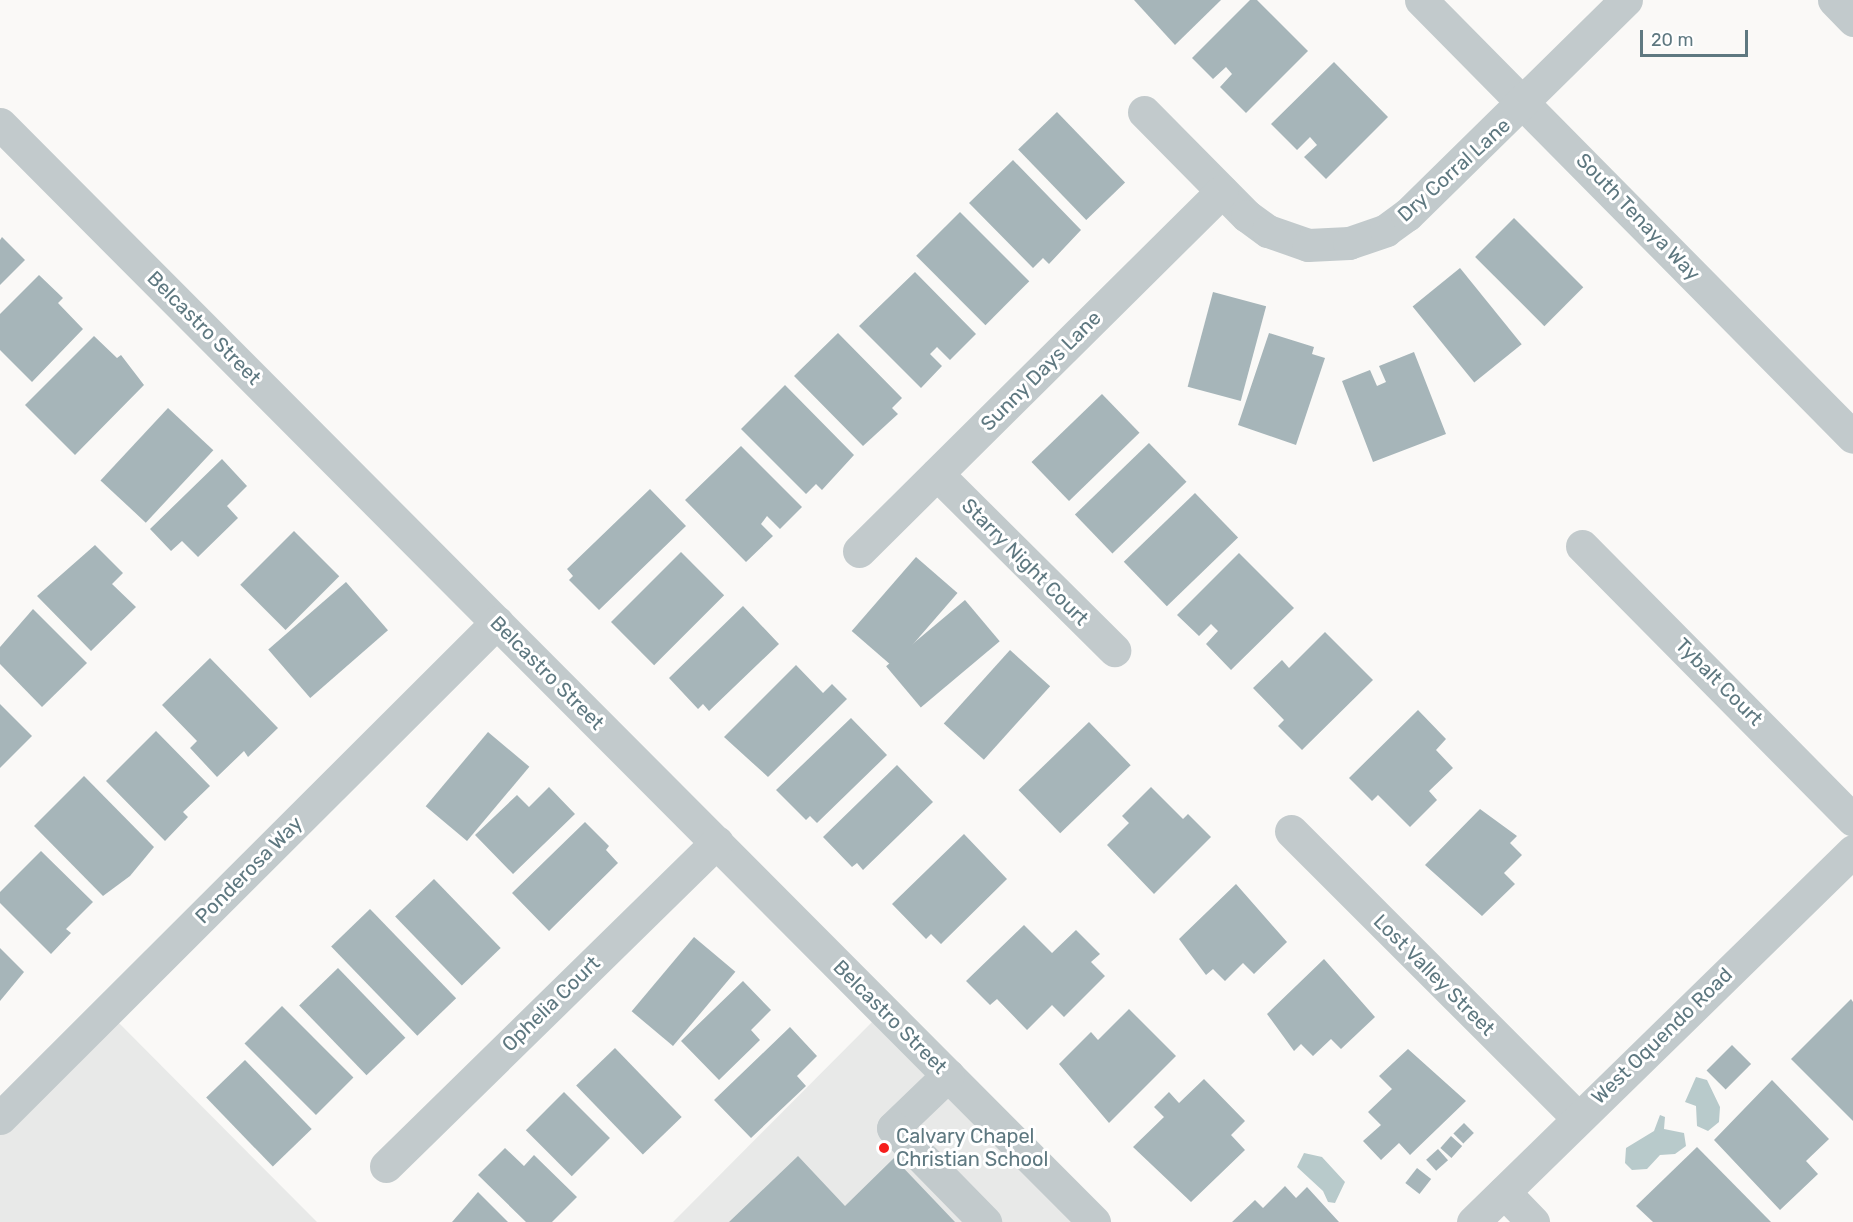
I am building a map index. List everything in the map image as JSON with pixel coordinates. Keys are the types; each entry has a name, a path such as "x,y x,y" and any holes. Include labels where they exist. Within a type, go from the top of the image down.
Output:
{"street":[{"name":"South Tenaya Way","path":"1420,0 1527,102 1853,437"},
{"name":"Dry Corral Lane","path":"1144,112 1247,216 1288,241 1330,246 1358,241 1407,215 1527,102 1626,0"},
{"path":"1834,0 1853,20"},
{"name":"Belcastro Street","path":"0,124 1094,1222"},
{"name":"Sunny Days Lane","path":"859,551 1222,191"},
{"name":"Starry Night Court","path":"937,474 1114,650"},
{"name":"Tybalt Court","path":"1582,546 1853,820"},
{"name":"Ponderosa Way","path":"0,1118 497,622"},
{"name":"Lost Valley Street","path":"1291,831 1578,1118"},
{"name":"Ophelia Court","path":"386,1166 717,842"},
{"name":"West Oquendo Road","path":"1473,1222 1853,851"},
{"path":"948,1075 893,1128 985,1222"},
{"path":"1504,1192 1533,1222"}],"shaded area":[{"path":"107,1011 317,1222 0,1222 0,1118"},
{"name":"Calvary Chapel Christian School","path":"883,1011 1094,1222 673,1222"},
{"path":"1696,1077 1707,1080 1720,1107 1719,1122 1708,1131 1697,1126 1696,1106 1685,1102"},
{"path":"1660,1115 1665,1117 1664,1129 1684,1133 1686,1146 1675,1154 1660,1155 1647,1169 1632,1170 1625,1163 1626,1148 1654,1131"},
{"path":"1304,1153 1322,1157 1345,1182 1335,1203 1328,1202 1323,1191 1297,1167"}],"building":[{"path":"1134,0 1221,0 1175,45"},
{"path":"1250,0 1257,0 1308,51 1246,113 1220,87 1232,74 1226,67 1213,79 1192,58"},
{"path":"1334,62 1388,117 1326,179 1304,157 1317,145 1310,137 1297,150 1271,124"},
{"path":"1057,112 1125,182 1086,220 1018,150"},
{"path":"1013,160 1081,230 1049,264 1043,258 1033,268 969,203"},
{"path":"960,212 1029,281 985,325 916,256"},
{"path":"1514,218 1583,287 1544,326 1475,257"},
{"path":"2,237 25,260 0,285 0,240"},
{"path":"1460,268 1522,344 1474,383 1413,306"},
{"path":"915,272 976,334 950,360 937,347 930,354 942,366 921,388 859,326"},
{"path":"39,275 63,298 58,303 83,329 32,382 0,350 0,314"},
{"path":"1213,292 1266,306 1241,401 1188,387"},
{"path":"838,333 902,398 892,408 898,414 863,446 794,376"},
{"path":"1269,333 1314,347 1312,354 1325,358 1296,445 1238,425"},
{"path":"94,336 117,358 121,355 144,385 75,455 25,405"},
{"path":"1414,352 1446,434 1373,462 1342,381 1370,370 1377,386 1386,382 1379,366"},
{"path":"785,385 854,455 822,490 816,484 806,494 741,429"},
{"path":"1102,394 1140,433 1069,501 1032,462"},
{"path":"168,408 213,450 146,523 100,480"},
{"path":"1149,443 1187,482 1112,553 1075,515"},
{"path":"741,446 802,507 780,529 767,516 761,524 773,536 746,562 685,500"},
{"path":"222,459 247,486 227,506 238,518 198,557 182,541 171,551 150,529"},
{"path":"650,489 686,526 599,610 569,580 573,576 567,569"},
{"path":"1195,493 1238,538 1167,606 1124,562"},
{"path":"294,531 339,576 286,630 240,585"},
{"path":"95,545 123,573 112,584 136,607 91,651 37,596"},
{"path":"681,552 724,595 654,665 611,622"},
{"path":"1239,553 1294,608 1231,670 1206,644 1218,631 1211,624 1199,636 1177,615"},
{"path":"916,557 958,593 893,667 852,631"},
{"path":"346,582 388,630 310,698 268,650"},
{"path":"965,600 1000,641 921,708 886,666"},
{"path":"743,606 779,644 709,711 703,704 698,709 669,678"},
{"path":"33,609 87,663 42,707 0,664 0,647"},
{"path":"1325,632 1373,680 1302,750 1278,726 1284,720 1253,688 1282,660 1289,668"},
{"path":"1010,650 1050,686 984,760 944,724"},
{"path":"210,658 278,728 248,757 244,751 217,777 190,748 197,741 162,705"},
{"path":"796,665 823,693 832,684 847,699 768,777 724,737"},
{"path":"0,704 32,736 0,768"},
{"path":"1418,710 1446,739 1436,750 1453,768 1429,791 1437,800 1410,827 1378,795 1372,801 1349,778"},
{"path":"851,718 887,755 817,823 810,816 806,820 776,790"},
{"path":"1089,722 1131,765 1060,833 1019,790"},
{"path":"156,731 210,786 183,812 188,817 165,841 106,781"},
{"path":"488,732 529,767 467,841 426,806"},
{"path":"897,765 933,802 863,870 857,863 852,867 823,837"},
{"path":"84,776 154,847 130,876 103,896 34,826"},
{"path":"549,787 575,814 513,874 475,835 517,795 529,807"},
{"path":"1151,787 1183,819 1188,814 1211,837 1154,894 1107,845 1129,823 1122,816"},
{"path":"1480,809 1517,836 1510,843 1522,855 1504,873 1515,884 1482,916 1425,865"},
{"path":"585,822 609,846 606,850 618,863 549,931 512,893"},
{"path":"964,834 1007,879 941,944 931,934 926,939 892,904"},
{"path":"41,851 93,902 66,929 71,933 51,954 0,903 0,892"},
{"path":"434,879 501,948 462,986 395,917"},
{"path":"1236,884 1287,942 1254,974 1243,963 1225,981 1213,969 1206,975 1179,939"},
{"path":"370,909 456,998 417,1036 331,947"},
{"path":"1024,925 1052,953 1076,930 1100,954 1091,962 1105,976 1064,1017 1052,1005 1027,1030 997,999 990,1005 966,981"},
{"path":"694,937 735,972 673,1046 632,1011"},
{"path":"0,948 24,972 0,1001"},
{"path":"1324,959 1375,1017 1341,1049 1331,1039 1313,1056 1301,1044 1294,1051 1267,1014"},
{"path":"338,968 405,1038 367,1075 299,1006"},
{"path":"743,981 771,1010 751,1030 760,1040 719,1080 681,1041"},
{"path":"1851,999 1853,1002 1853,1121 1791,1059"},
{"path":"282,1006 353,1077 316,1115 245,1043"},
{"path":"1129,1009 1176,1056 1109,1123 1059,1064 1091,1032 1098,1040"},
{"path":"790,1027 817,1056 797,1076 806,1086 751,1138 714,1100"},
{"path":"1732,1045 1751,1064 1726,1090 1707,1070"},
{"path":"615,1048 682,1117 643,1155 576,1086"},
{"path":"1408,1049 1466,1101 1410,1155 1399,1143 1381,1160 1363,1141 1381,1125 1368,1112 1392,1089 1379,1076"},
{"path":"245,1060 312,1129 273,1167 206,1098"},
{"path":"1204,1079 1245,1121 1231,1135 1245,1150 1191,1202 1133,1147 1164,1117 1154,1107 1169,1092 1179,1103"},
{"path":"1772,1080 1829,1139 1806,1161 1818,1174 1780,1210 1714,1140"},
{"path":"564,1092 610,1138 572,1176 526,1130"},
{"path":"1464,1123 1474,1133 1463,1144 1453,1134"},
{"path":"1451,1136 1462,1146 1451,1158 1440,1148"},
{"path":"1697,1147 1771,1222 1653,1222 1636,1206"},
{"path":"505,1148 524,1166 534,1155 577,1197 552,1222 526,1222 478,1175"},
{"path":"1438,1149 1448,1160 1436,1171 1426,1160"},
{"path":"798,1156 845,1206 894,1158 955,1222 729,1222"},
{"path":"1417,1168 1431,1179 1419,1194 1405,1183"},
{"path":"1285,1186 1296,1198 1307,1187 1339,1222 1232,1222 1255,1200 1263,1208"},
{"path":"478,1192 508,1222 452,1222"}],"place":[{"name":"Calvary Chapel Christian School","path":"884,1148"}]}
